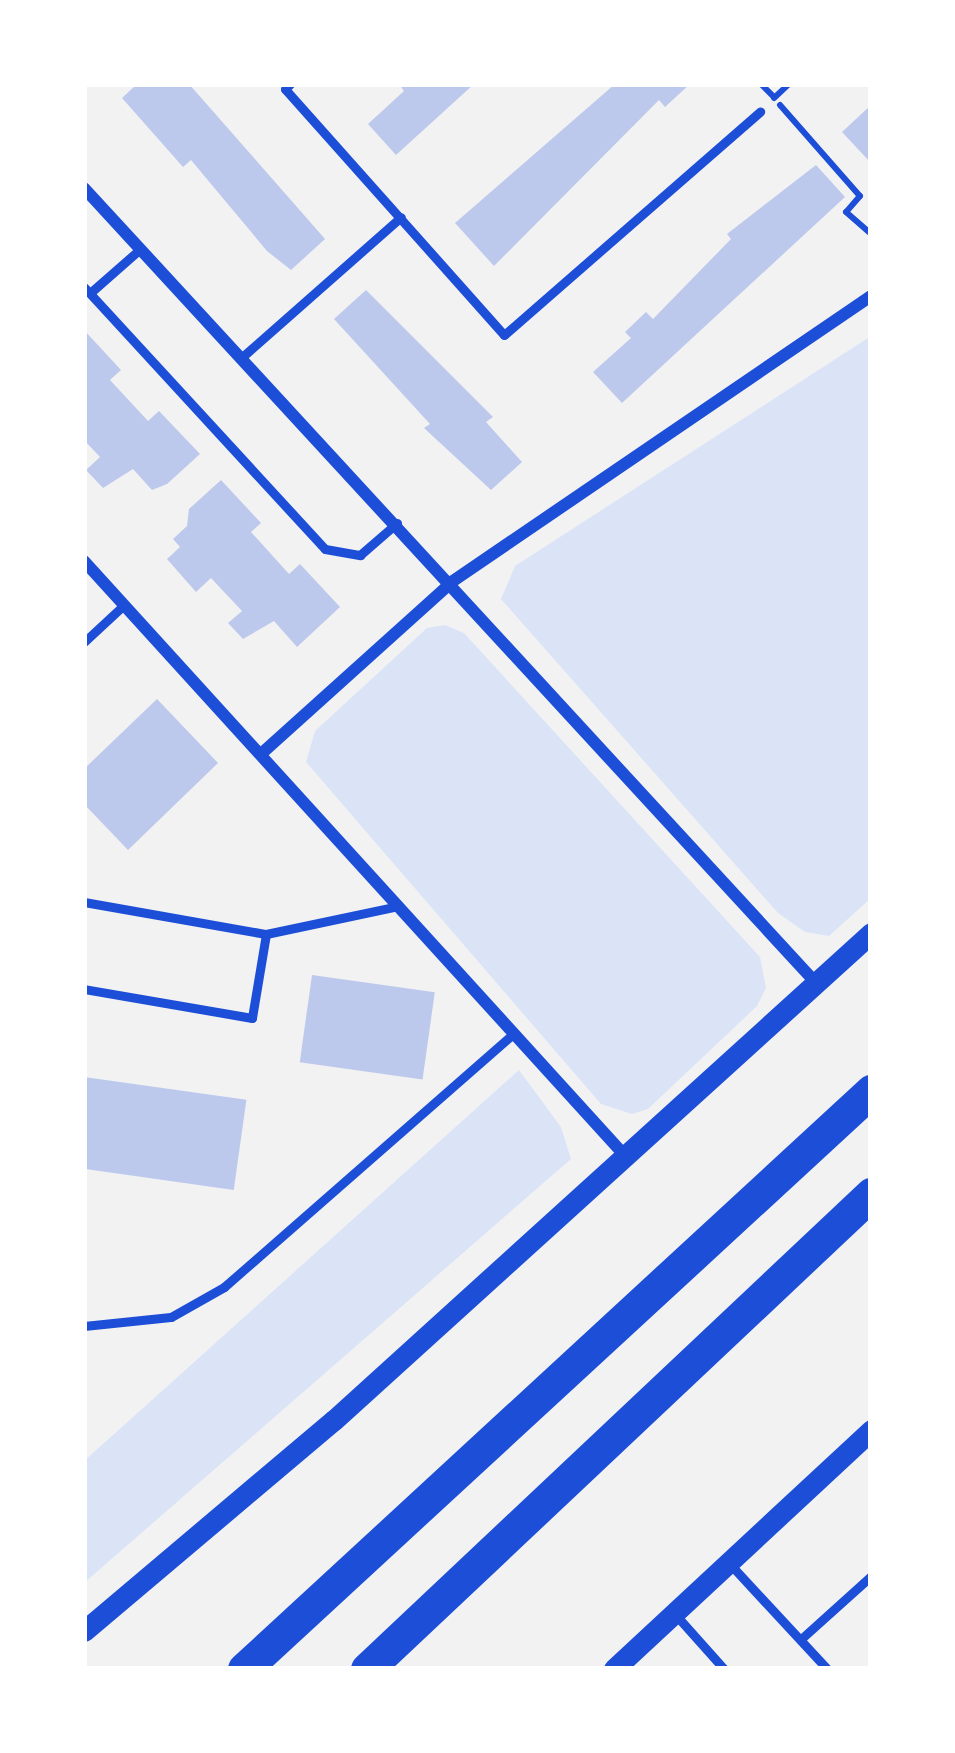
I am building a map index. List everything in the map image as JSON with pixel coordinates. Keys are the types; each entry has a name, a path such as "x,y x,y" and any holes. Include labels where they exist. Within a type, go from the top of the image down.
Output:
{"highway":[{"path":"244,1669 871,1091"},
{"path":"367,1669 856,1216 871,1194"}],"street":[{"path":"84,188 453,581 817,984"},
{"path":"261,754 453,581 871,296"},
{"path":"84,561 628,1159"},
{"path":"84,1631 628,1159 871,933"},
{"path":"614,1669 868,1438"}],"lane":[{"path":"290,84 284,89 504,335 760,112"},
{"path":"241,358 400,217"},
{"path":"140,249 87,290 325,549 360,555 397,523"},
{"path":"84,642 124,605"},
{"path":"84,902 266,934 399,906"},
{"path":"84,989 252,1018 266,934"},
{"path":"84,1326 171,1317 224,1287 514,1033"},
{"path":"727,1562 827,1669"},
{"path":"801,1639 871,1576"},
{"path":"674,1613 724,1669"}],"path":[{"path":"761,84 860,196 846,212 871,235"}],"shaded area":[{"path":"871,336 871,898 829,936 805,932 778,913 501,599 515,566"},
{"path":"445,625 464,633 760,957 766,988 757,1006 648,1109 632,1114 601,1104 306,762 315,731 427,628"},
{"path":"519,1070 561,1127 571,1159 84,1583 84,1461"}],"building":[{"path":"137,84 189,84 325,239 291,270 267,251 191,160 183,167 122,98"},
{"path":"399,84 474,84 396,155 368,124 404,91"},
{"path":"615,84 690,84 665,107 659,100 494,266 455,223"},
{"path":"871,105 871,163 842,132"},
{"path":"816,165 845,197 622,403 593,372 631,338 625,332 646,312 653,319 731,239 727,234"},
{"path":"366,290 493,417 486,422 522,462 491,490 424,428 430,424 334,319"},
{"path":"84,330 121,370 110,380 148,421 159,411 200,454 167,484 152,490 133,469 103,488 86,470 100,457 84,440"},
{"path":"221,480 261,523 251,532 289,574 300,564 340,607 297,647 274,621 243,639 228,623 242,611 211,578 196,592 167,559 180,547 173,539 187,526 189,509"},
{"path":"157,699 218,763 128,850 84,804 84,769"},
{"path":"312,975 435,992 423,1079 300,1062"},
{"path":"84,1077 246,1100 234,1190 84,1169"}]}
